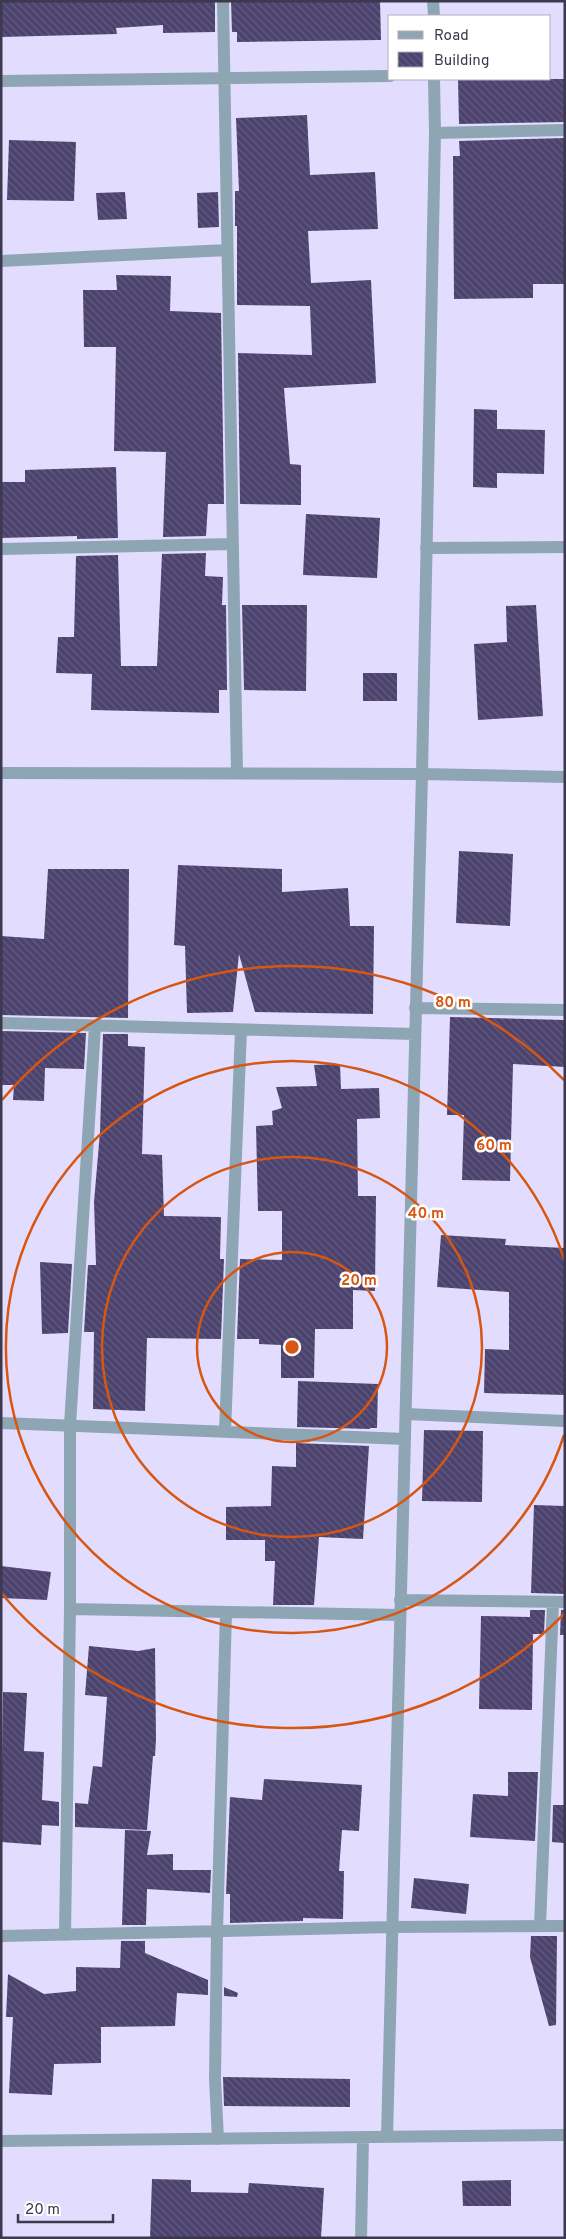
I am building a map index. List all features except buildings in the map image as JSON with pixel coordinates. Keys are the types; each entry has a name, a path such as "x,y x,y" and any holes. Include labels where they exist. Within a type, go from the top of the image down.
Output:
{"street":[{"path":"223,1 237,774"},
{"path":"433,1 434,15"},
{"path":"1,80 388,76"},
{"path":"386,2137 422,774 435,133 434,80"},
{"path":"435,133 565,130"},
{"path":"1,261 227,250"},
{"path":"1,549 233,544"},
{"path":"426,548 565,548"},
{"path":"1,772 422,774 565,777"},
{"path":"415,1008 565,1010"},
{"path":"1,1023 415,1034"},
{"path":"65,1935 70,1609 70,1425 95,1026"},
{"path":"225,1431 241,1030"},
{"path":"406,1414 565,1421"},
{"path":"1,1423 404,1439"},
{"path":"400,1600 559,1602 540,1926"},
{"path":"70,1609 400,1615"},
{"path":"218,2139 215,2079 226,1612"},
{"path":"1,1936 392,1927 565,1926"},
{"path":"1,2141 565,2135"},
{"path":"360,2238 363,2137"}]}
